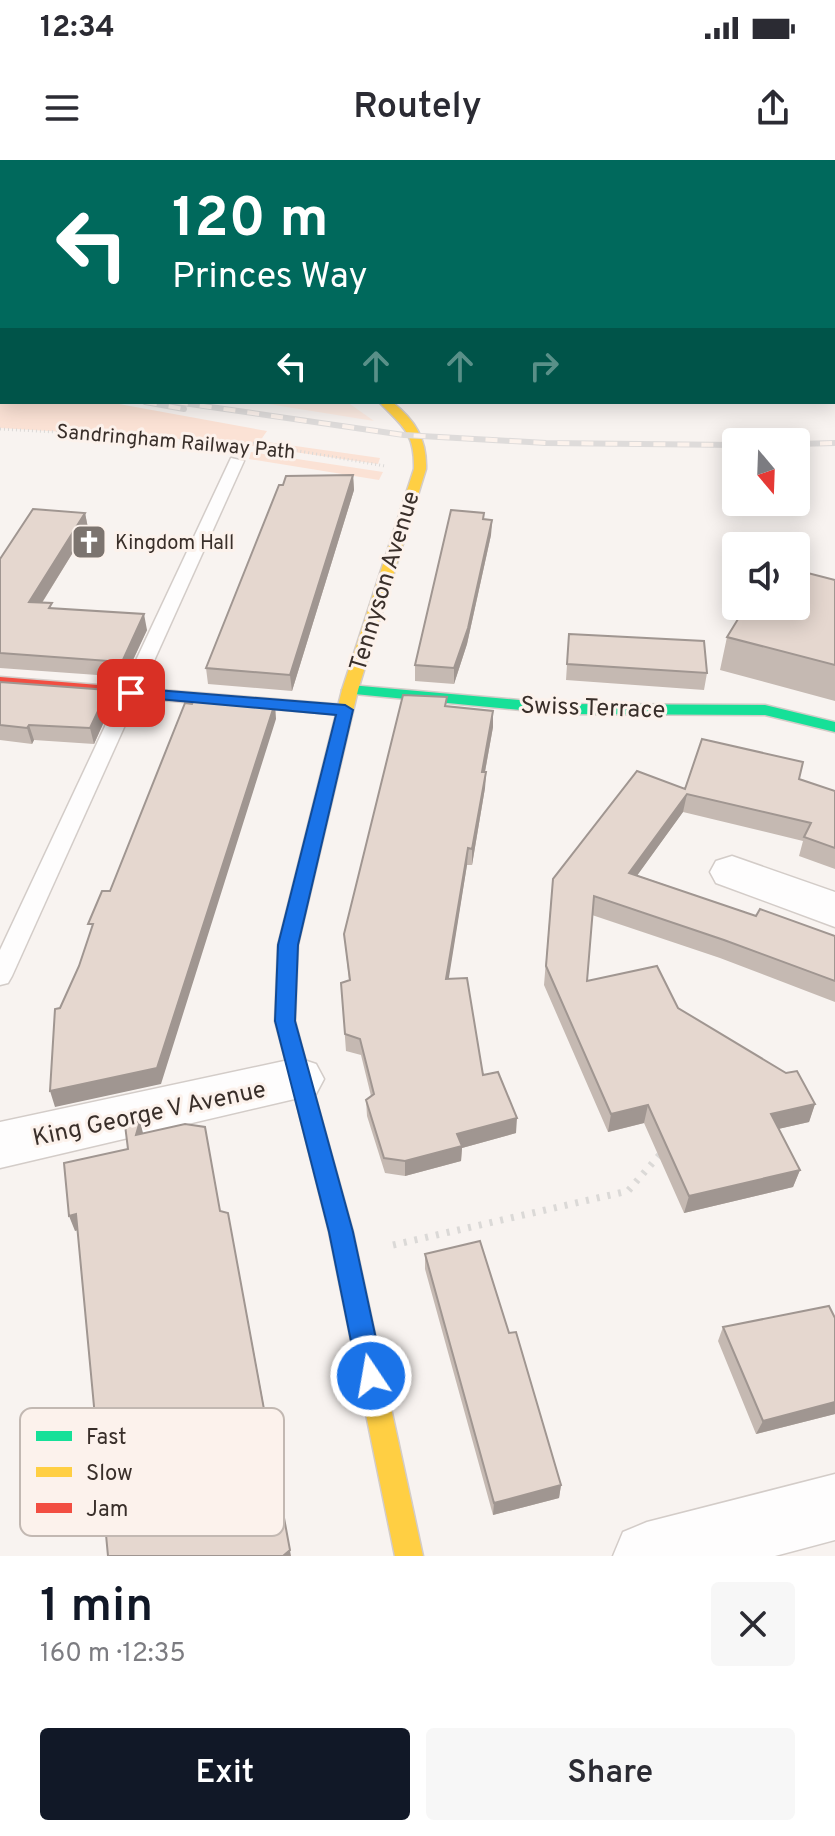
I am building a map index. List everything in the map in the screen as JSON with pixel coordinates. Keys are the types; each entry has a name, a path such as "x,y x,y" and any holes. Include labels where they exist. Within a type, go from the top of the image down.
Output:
{"main road":[{"name":"Tennyson Avenue","path":"387,404 413,427 423,450 420,469 345,710 288,945 285,1021 346,1256 409,1556"},
{"path":"0,682 345,710"},
{"name":"Swiss Terrace","path":"350,690 563,709 765,710 835,727"}],"street":[{"path":"732,872 835,910"},
{"name":"King George V Avenue","path":"0,1145 298,1079"},
{"path":"647,1556 835,1507"}],"lane":[{"path":"0,976 236,461"}],"path":[{"name":"Sandringham Railway Path","path":"0,429 235,442"},
{"name":"Sandringham Railway Path","path":"249,443 398,468"},
{"path":"346,1256 628,1191 671,1142"}],"shaded area":[{"path":"0,404 119,404 267,431 260,441 380,458 378,464 225,442 0,428"},
{"path":"268,404 350,404 374,421"},
{"path":"251,452 383,472 379,480 249,459"}],"building":[{"path":"353,475 290,675 206,668 279,485 283,485 286,476"},
{"path":"33,509 85,513 29,602 52,603 49,608 144,614 122,662 0,653 0,559"},
{"path":"451,510 484,513 483,519 492,520 468,628 454,668 415,665"},
{"path":"810,574 835,580 835,665 727,637 737,620 810,620"},
{"path":"569,634 704,641 707,673 567,664"},
{"path":"0,682 108,690 90,728 29,725 27,728 0,725"},
{"path":"403,695 447,697 445,706 493,711 482,772 486,772 472,849 468,848 446,979 467,978 483,1075 498,1072 517,1118 457,1134 462,1146 405,1161 384,1158 366,1100 374,1094 360,1039 345,1034 341,983 350,980 344,934"},
{"path":"195,697 275,703 157,1068 50,1091 55,1009 60,1008 79,966 93,924 88,924 102,891 110,891 185,703 192,704"},
{"path":"702,739 803,762 799,779 835,791 835,848 804,837 811,823 687,794 629,873 756,916 760,909 835,936 835,981 594,896 587,981 657,966 678,1008 786,1073 797,1071 815,1104 771,1114 800,1170 689,1196 648,1105 611,1114 546,966 553,879 637,771 685,789"},
{"path":"140,1121 136,1135 185,1124 205,1127 220,1211 228,1213 264,1408 94,1408 76,1214 69,1216 64,1163 128,1149 125,1125"},
{"path":"480,1241 509,1333 516,1332 561,1485 494,1503 425,1254"},
{"path":"829,1306 835,1318 835,1402 763,1421 723,1327"},
{"path":"284,1518 290,1550 283,1556 108,1556 106,1536 284,1536"}],"railway":[{"path":"156,404 184,409"},
{"path":"190,404 404,435 546,443 722,445"},
{"path":"810,444 835,443"}],"traffic: fast":[{"path":"350,690 563,709 765,710 835,727"}],"traffic: slow":[{"path":"297,1066 285,1021 288,945 350,690 420,469 419,447 413,430 387,404"},
{"path":"373,1385 409,1556"}],"traffic: jam":[{"path":"0,682 345,710"},
{"path":"297,1066 341,1232 373,1385"}],"place":[{"name":"Kingdom Hall","path":"89,542"}],"route":[{"path":"131,693 345,710 288,945 285,1021 341,1232 371,1376"}]}
